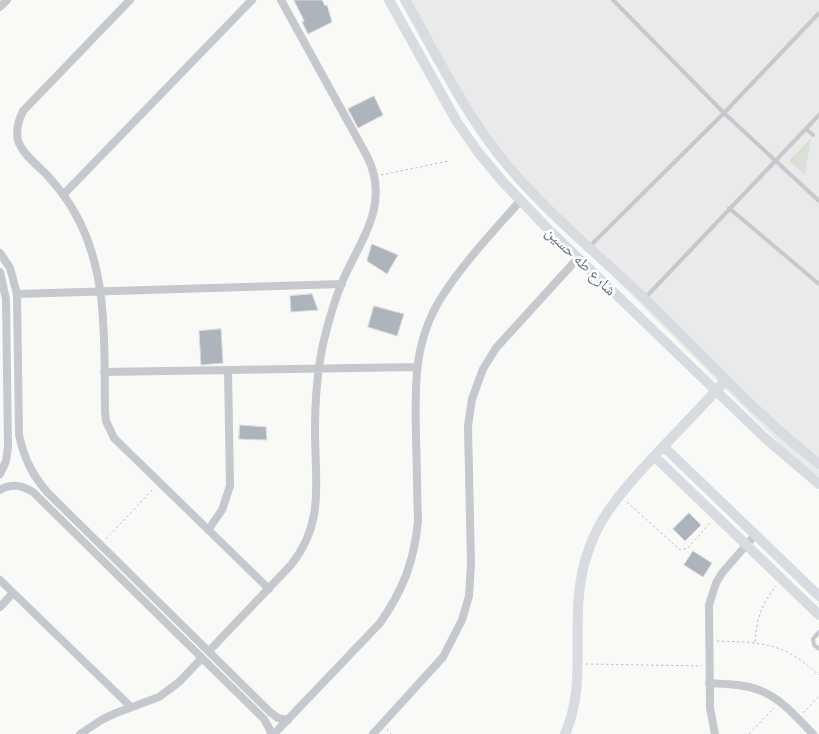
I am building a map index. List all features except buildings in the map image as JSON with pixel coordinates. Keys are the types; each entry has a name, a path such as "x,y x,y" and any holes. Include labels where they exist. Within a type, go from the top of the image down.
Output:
{"main road":[{"name":"شارع طه حسين","path":"389,0 467,137 520,201 780,452 819,484"},
{"name":"شارع طه حسين","path":"405,0 458,94 484,135 530,191 644,298 767,420 819,464"},
{"path":"566,734 576,697 578,596 585,561 598,527 619,494 726,380"},
{"path":"664,446 819,596"},
{"path":"654,456 819,615"}],"street":[{"path":"0,7 7,0"},
{"path":"130,0 23,111 18,121 18,141 22,151 63,194 78,219 92,250 100,291 105,412 109,430 114,438 269,589"},
{"path":"63,194 252,0"},
{"path":"209,652 299,555 308,538 316,507 315,398 318,369 330,315 374,211 377,188 375,176 368,158 281,0"},
{"path":"0,490 11,486 19,486 33,492 264,719 272,734 288,720 380,623 393,605 406,579 416,543 418,521 415,383 417,367 427,329 440,300 453,280 520,201"},
{"path":"0,253 10,268 17,294 19,435 22,451 28,466 37,480 274,716 288,720"},
{"path":"373,734 443,657 462,620 469,596 472,564 468,426 472,398 483,368 496,348 578,258"},
{"path":"0,272 6,299 8,447 6,462 0,474"},
{"path":"17,294 342,284"},
{"path":"104,372 417,367"},
{"path":"208,530 222,510 230,486 228,370"},
{"path":"715,734 710,718 709,683 708,641 711,594 722,573 755,535"},
{"path":"0,580 131,708"},
{"path":"0,607 13,593"},
{"path":"80,734 102,719 158,697 169,690 202,658"},
{"path":"709,683 748,687 769,694 813,734"}],"lane":[{"path":"613,0 724,113 819,201"},
{"path":"589,247 724,113 819,13"},
{"path":"644,298 819,115"},
{"path":"806,129 813,136"},
{"path":"729,208 819,284"},
{"path":"819,632 813,639 814,644 819,649"}],"path":[{"path":"375,176 449,160"},
{"path":"101,545 160,482"},
{"path":"619,494 680,550 688,548 716,516"},
{"path":"755,643 757,622 761,609 782,579"},
{"path":"708,641 755,643 786,651 819,675"},
{"path":"578,664 709,666"},
{"path":"797,718 819,696"},
{"path":"749,734 779,702"}],"shaded area":[{"path":"400,0 819,0 819,477 793,457 509,172"},
{"path":"811,138 805,175 789,161"}]}
